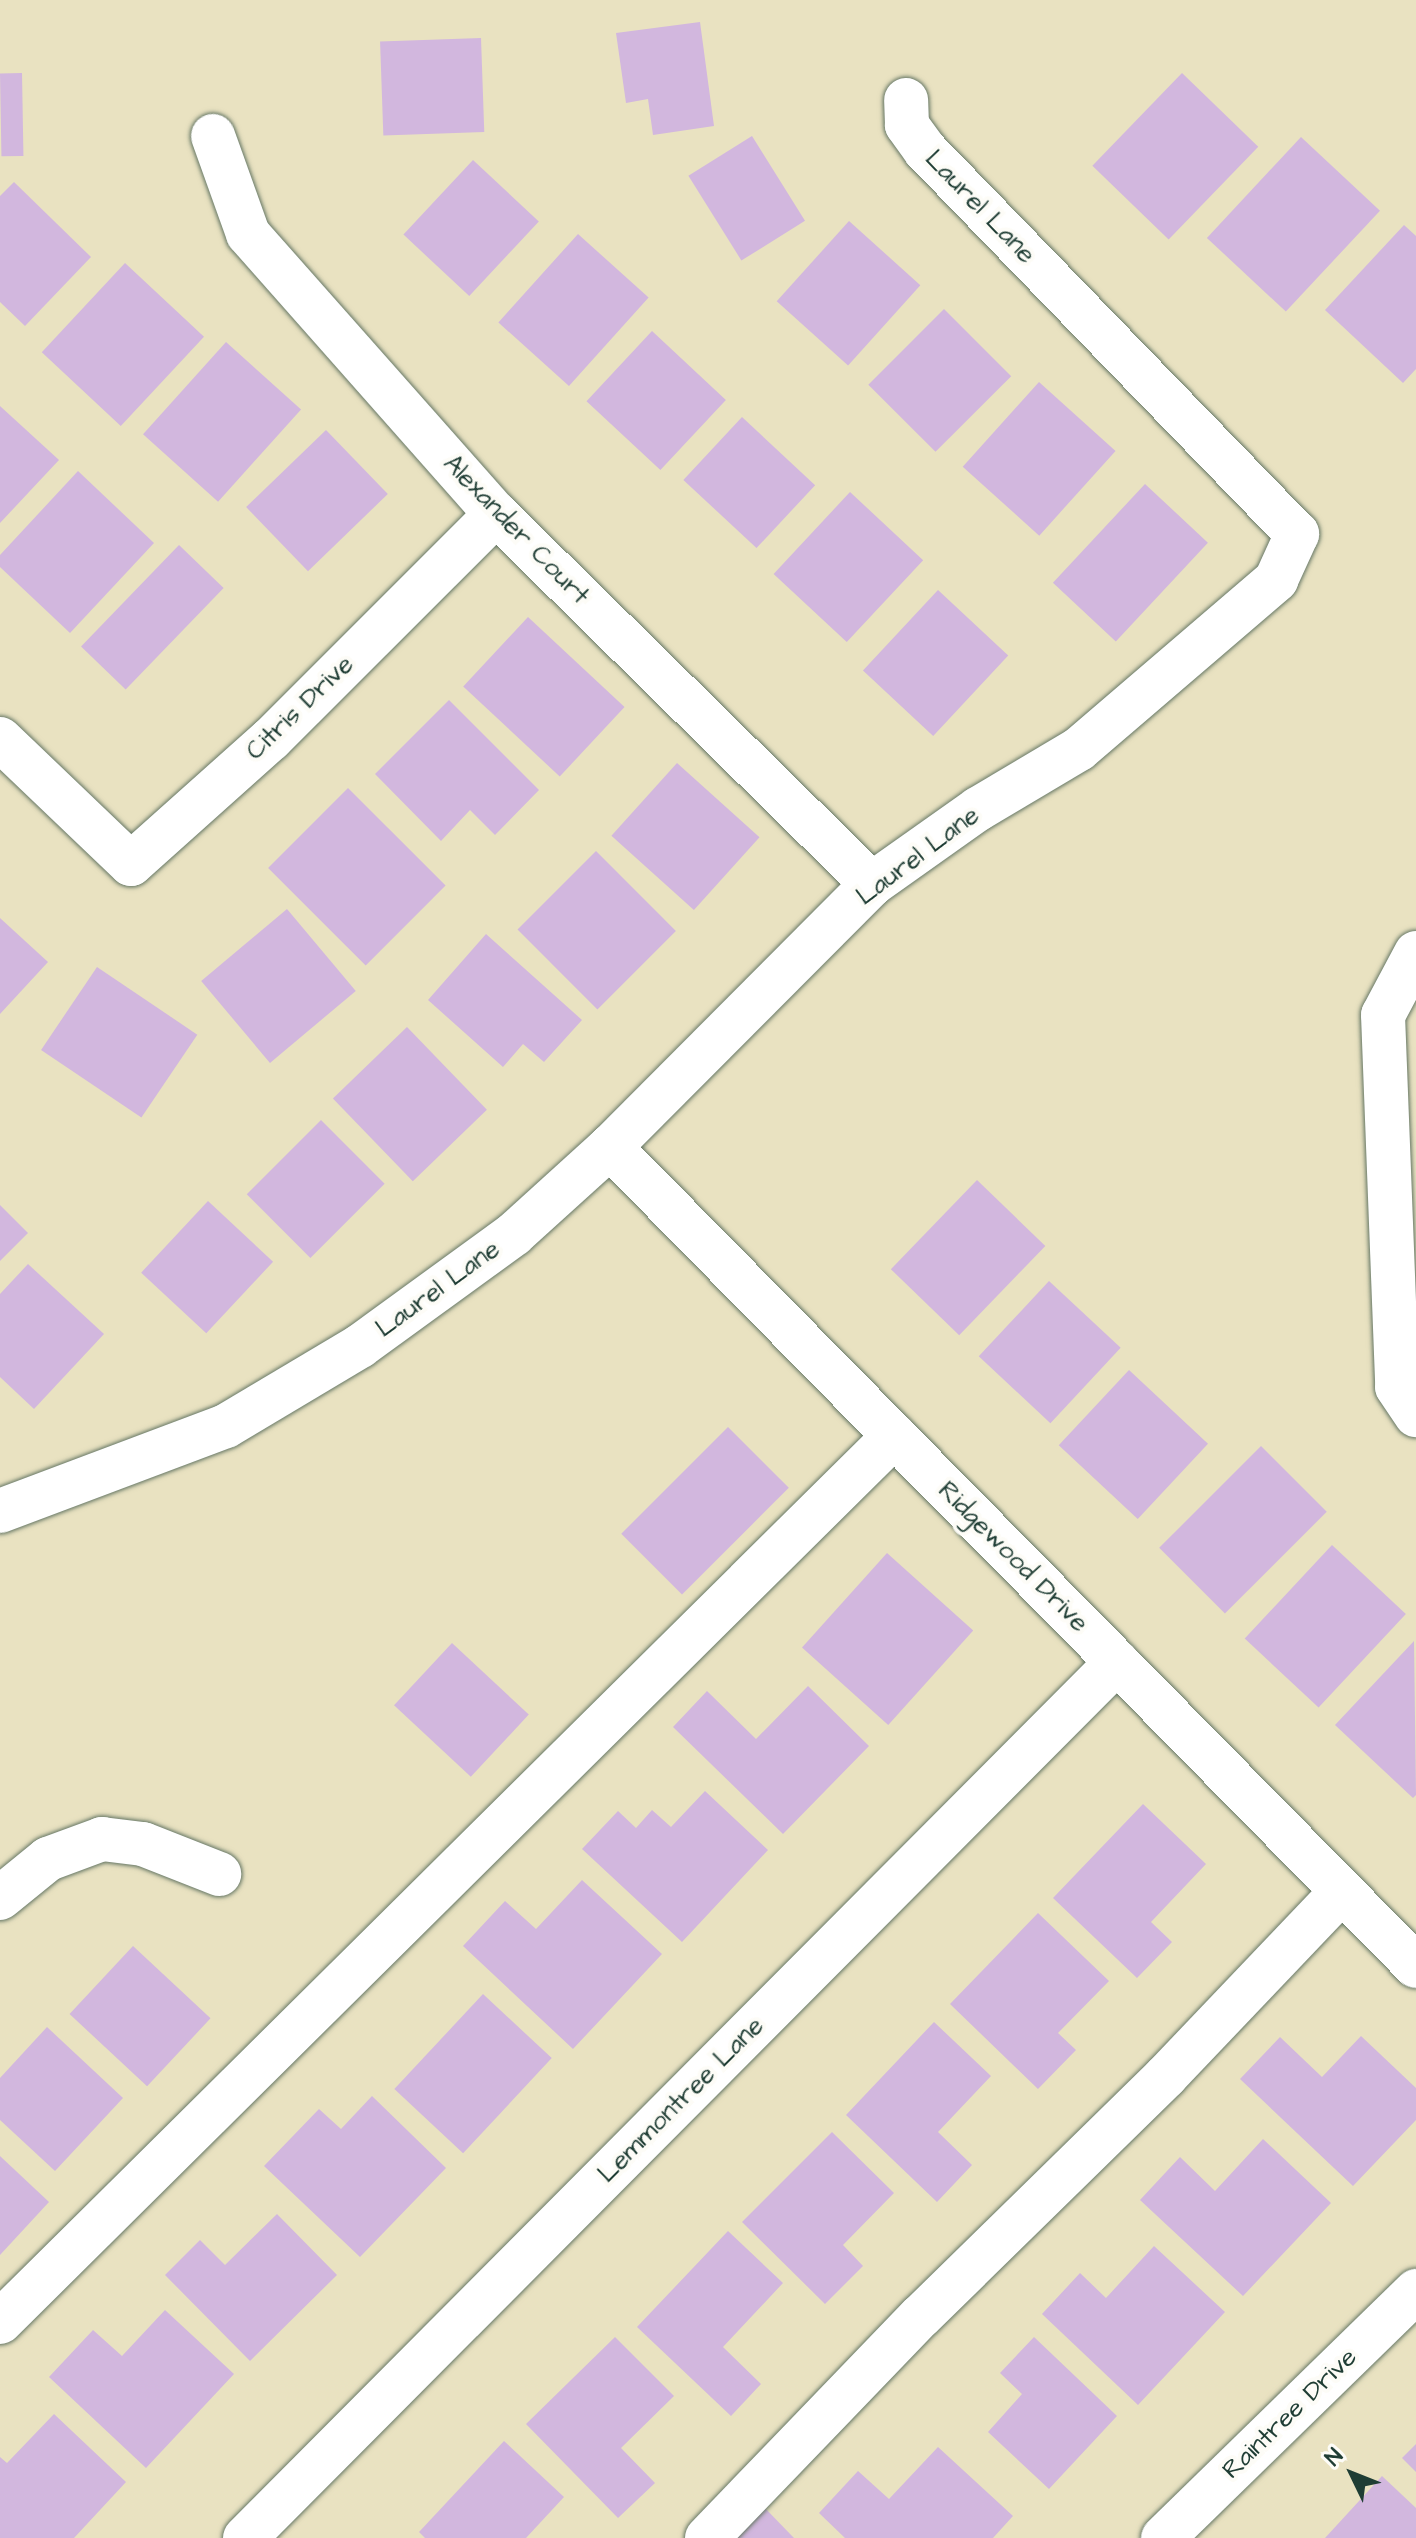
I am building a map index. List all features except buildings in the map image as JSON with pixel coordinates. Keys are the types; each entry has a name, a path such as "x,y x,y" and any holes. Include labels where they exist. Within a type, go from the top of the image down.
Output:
{"street":[{"name":"Laurel Lane","path":"0,1511 226,1426 360,1346 514,1234 610,1147 872,884 978,809 1079,749 1276,580 1297,534 925,150 907,125 906,100"},
{"name":"Alexander Court","path":"213,136 248,234 496,514 872,884"},
{"name":"Citris Drive","path":"0,739 95,835 131,864 271,739 496,514"},
{"path":"1416,953 1383,1015 1397,1387 1416,1415"},
{"name":"Ridgewood Drive","path":"610,1147 1416,1966"},
{"path":"0,2322 894,1436"},
{"name":"Lemmontree Lane","path":"245,2538 1117,1662"},
{"path":"0,1898 48,1859 102,1839 143,1844 219,1874"},
{"path":"707,2538 921,2316 1166,2076 1342,1891"},
{"name":"Raintree Drive","path":"1163,2538 1416,2291"}]}
